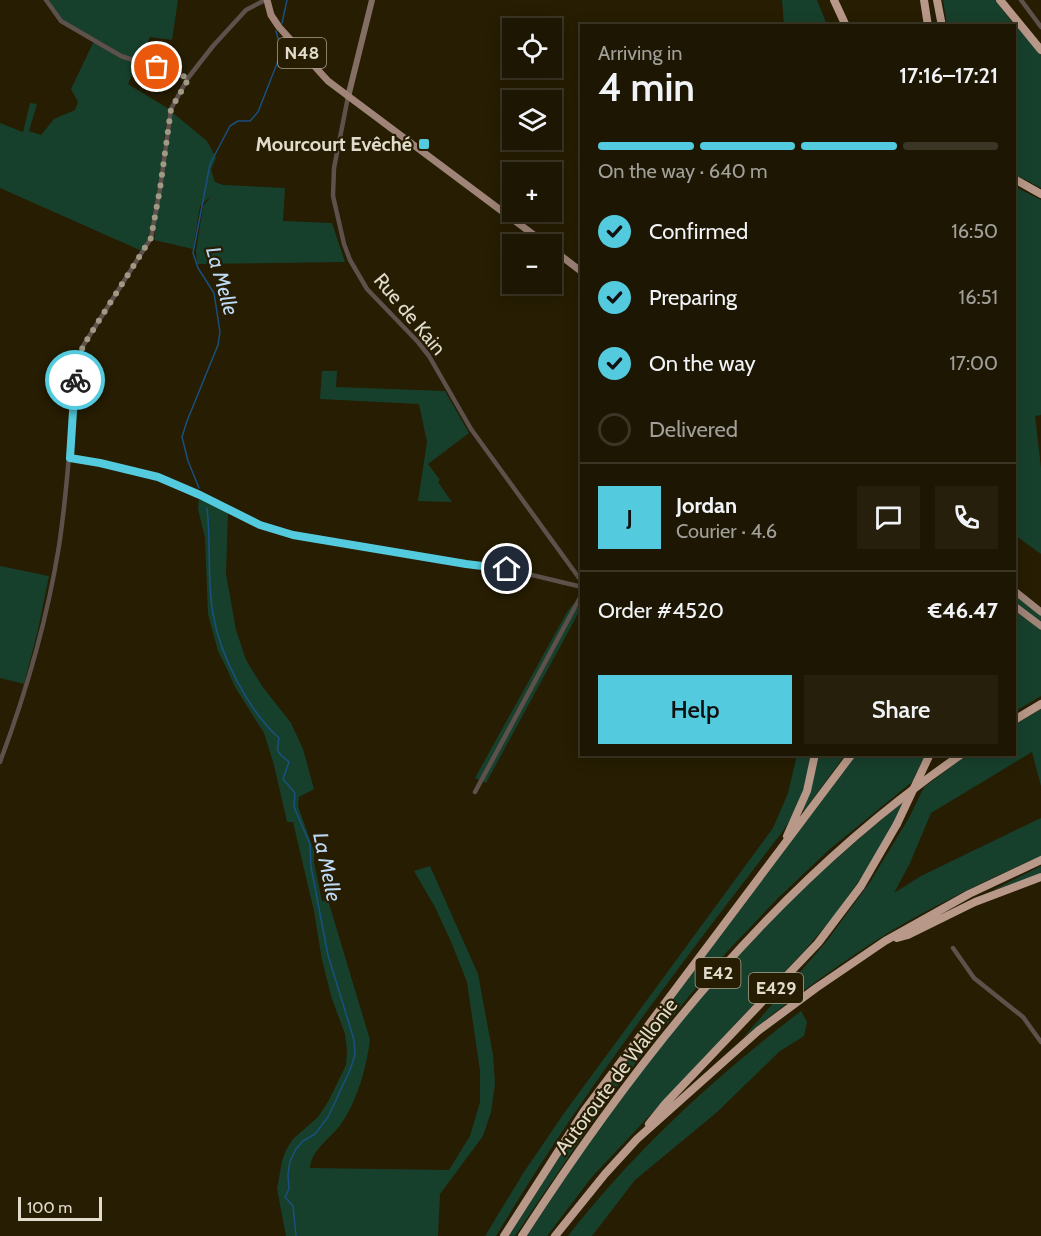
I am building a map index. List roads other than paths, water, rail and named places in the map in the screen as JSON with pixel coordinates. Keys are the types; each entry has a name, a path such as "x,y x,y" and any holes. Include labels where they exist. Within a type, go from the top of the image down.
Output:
{"highway":[{"path":"834,0 845,24"},
{"path":"924,0 928,24"},
{"path":"937,0 942,24"},
{"path":"1000,0 1041,50"},
{"path":"1016,180 1041,194"},
{"path":"1016,719 1041,704"},
{"path":"783,848 807,791 815,756"},
{"path":"504,1236 584,1111 851,756"},
{"name":"E429","path":"637,1139 665,1104 818,943 861,886 897,824 929,756"},
{"name":"Autoroute de Wallonie","path":"522,1236 591,1134 643,1063 730,958 834,854 900,800 959,756"},
{"path":"555,1236 605,1174 637,1139 758,1031 885,941 969,894 1041,860"},
{"path":"885,941 908,935 975,902 1041,877"}],"main road":[{"name":"N48","path":"266,0 273,20 320,74 533,234"},
{"path":"562,257 580,270"},
{"path":"1016,592 1041,612"},
{"path":"1016,607 1041,626"}],"street":[{"path":"46,0 61,21 121,56 189,78"},
{"path":"0,762 24,692 47,606 58,547 70,458 76,369 83,346 151,238 171,109 189,78 213,46 246,10 266,0"},
{"path":"348,97 372,0"},
{"path":"1021,0 1041,27"},
{"name":"Rue de Kain","path":"348,97 334,168 333,196 350,260 367,289 429,356 471,429 580,582"},
{"path":"70,458 158,477 260,525 293,535 507,569 580,585"},
{"path":"475,792 580,598"},
{"path":"953,948 974,978 1023,1017 1041,1042"}],"waterway":[{"name":"La Melle","path":"282,23 287,0"},
{"name":"La Melle","path":"199,488 188,461 182,437 218,345 220,332 214,293 198,268 193,253 210,164 230,126 238,121 250,121 258,112 281,50 276,31"},
{"name":"La Melle","path":"207,508 210,588 217,630 237,681 257,713 279,738 278,752 289,762 283,779 295,793 294,807 310,844 311,867 328,955 354,1040 355,1055 350,1070 328,1117 315,1134 303,1141 296,1149 290,1161 289,1189 285,1197 293,1206 296,1236"}],"place":[{"name":"Mourcourt Evêché","path":"424,144"}]}
